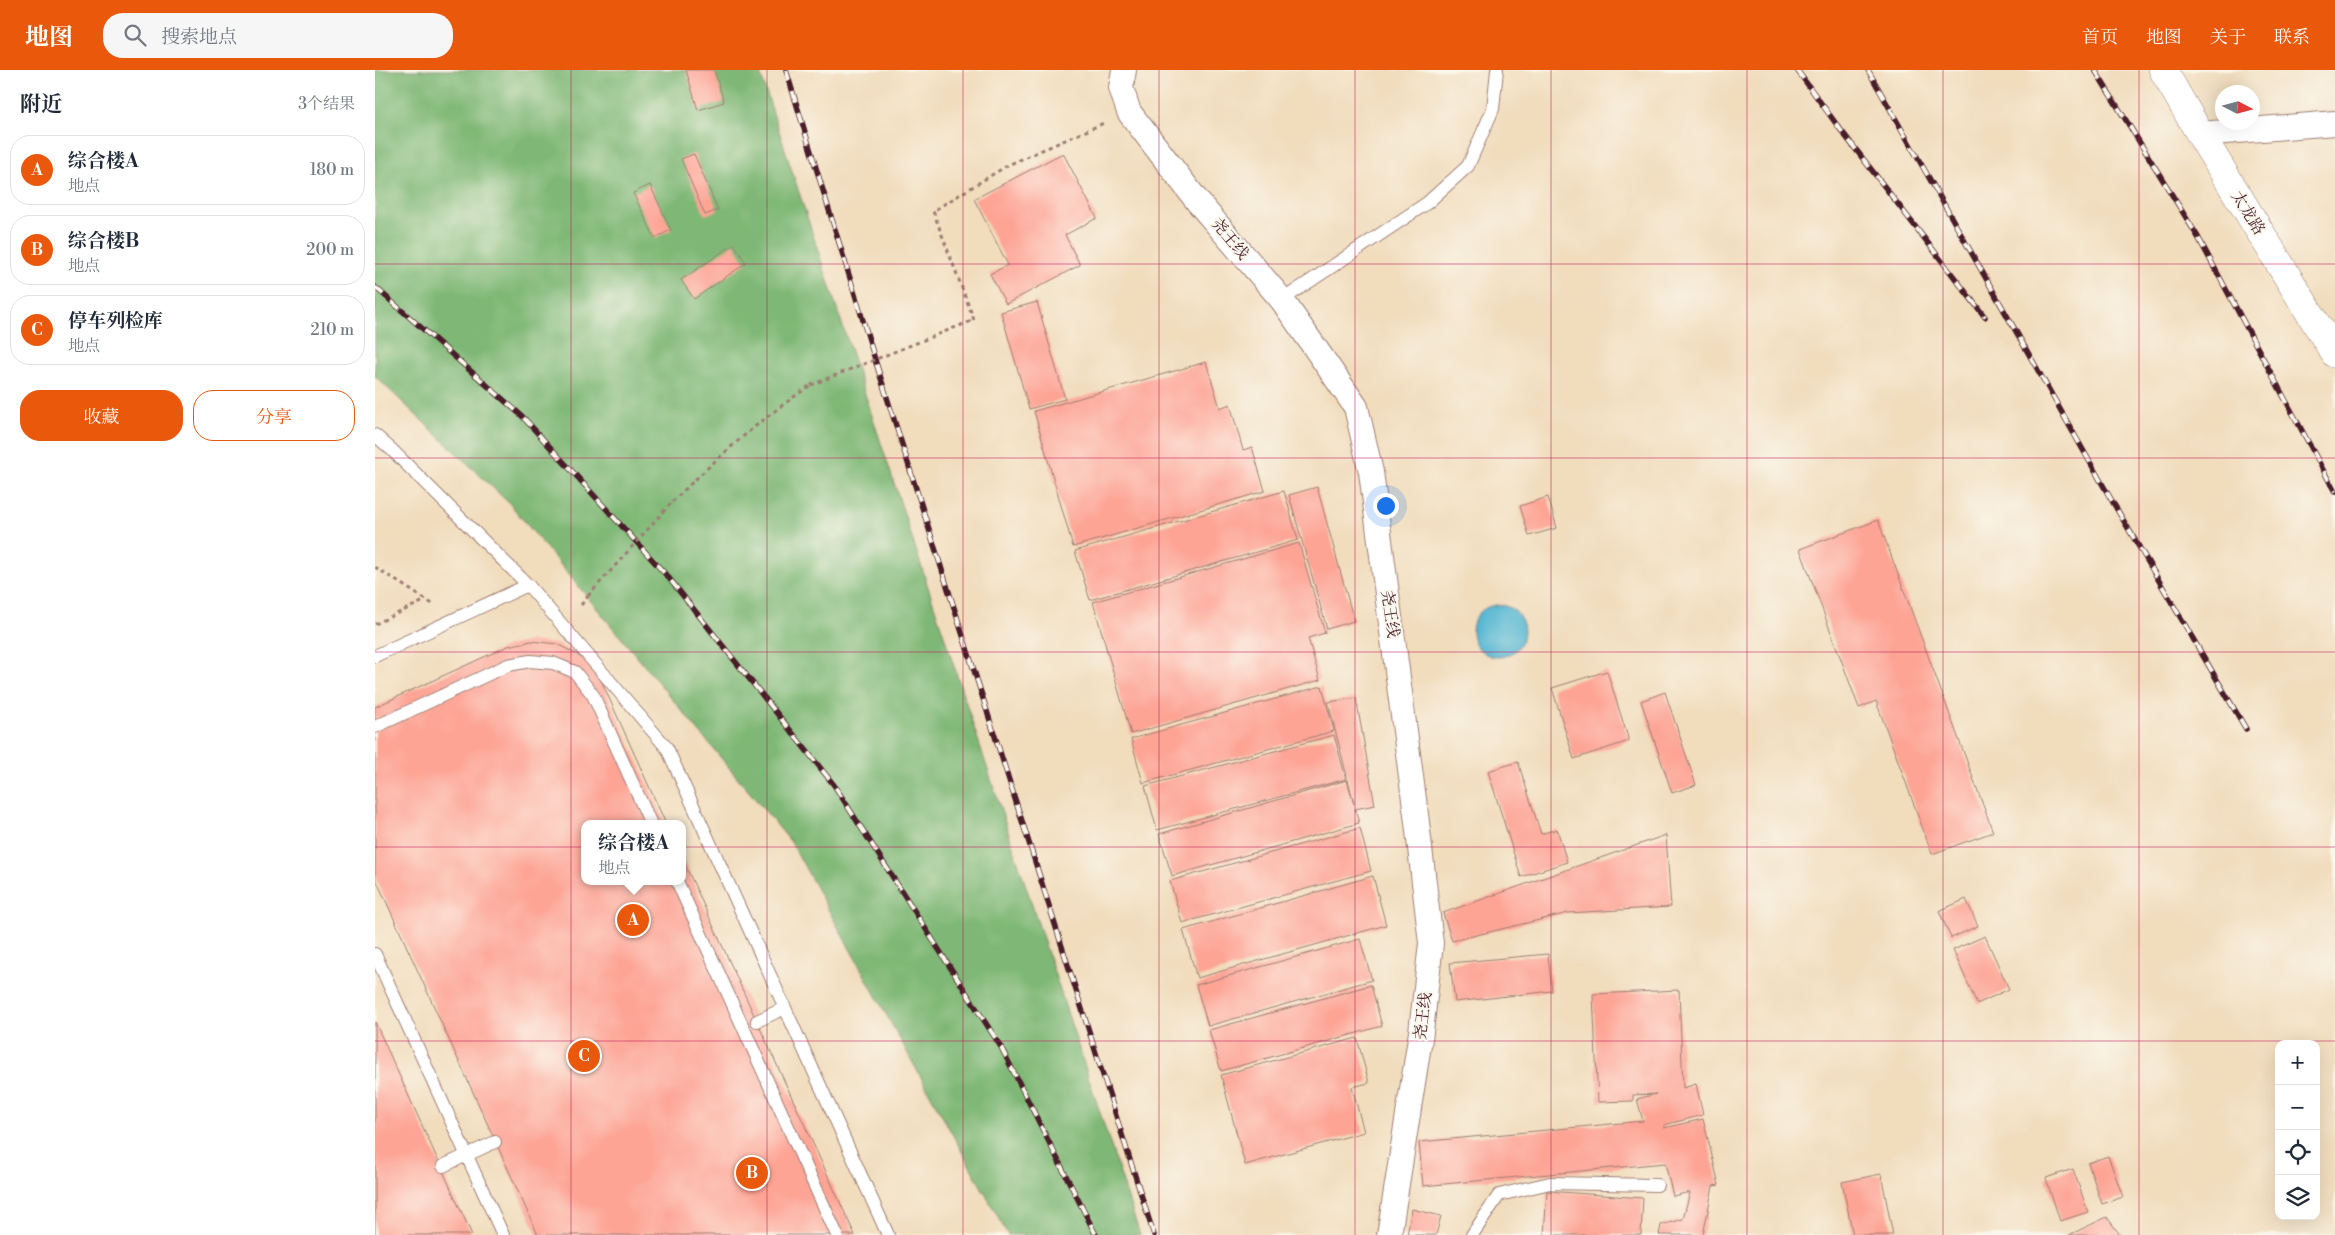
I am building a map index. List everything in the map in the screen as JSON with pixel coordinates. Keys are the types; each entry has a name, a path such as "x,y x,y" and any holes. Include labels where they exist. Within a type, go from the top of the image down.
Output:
{"street":[{"name":"尧王线","path":"1124,70 1121,88 1129,112 1198,202 1282,300 1356,407 1371,472 1419,832 1431,943 1421,1032 1389,1235"},
{"name":"太龙路","path":"2163,70 2200,134 2335,354"},
{"path":"2200,134 2335,123"}],"lane":[{"path":"1282,300 1427,202 1468,166 1493,109 1497,70"},
{"path":"375,435 393,450 528,585 667,748 888,1235"},
{"path":"375,656 528,585"},
{"path":"375,726 508,665 530,661 553,663 575,672 593,695 649,820"},
{"path":"679,885 837,1235"},
{"path":"375,954 503,1235"},
{"path":"757,1021 785,1008"},
{"path":"443,1166 495,1142"},
{"path":"1472,1235 1499,1195 1550,1183 1657,1185"}],"path":[{"path":"581,605 672,502 718,457 769,413 811,385 974,320 933,211 1008,165 1129,112"},
{"path":"375,567 427,600 375,624"}],"green space":[{"path":"375,70 759,70 1140,1235 1008,1235 791,842 510,504 375,376"}],"water":[{"path":"1493,605 1503,605 1512,609 1520,617 1524,631 1520,645 1512,653 1503,657 1493,657 1484,653 1476,645 1472,636 1472,626 1476,617 1484,609"}],"building":[{"path":"686,70 714,70 724,102 698,110"},
{"path":"1063,153 1097,218 1065,235 1080,265 1006,304 990,274 1008,265 974,199"},
{"path":"694,154 718,210 705,215 681,159"},
{"path":"650,185 671,230 655,238 633,193"},
{"path":"734,244 746,263 694,299 681,280"},
{"path":"1037,302 1065,399 1029,409 1001,312"},
{"path":"1206,362 1220,408 1230,404 1243,450 1252,447 1265,491 1073,547 1034,411"},
{"path":"1317,487 1354,621 1327,629 1289,495"},
{"path":"1284,491 1298,540 1090,600 1075,551"},
{"path":"1548,497 1557,528 1529,536 1520,506"},
{"path":"1878,520 1993,832 1932,854 1876,701 1859,708 1800,549"},
{"path":"1299,543 1325,633 1308,638 1320,680 1131,734 1093,602"},
{"path":"531,641 557,644 590,664 600,678 664,820 581,820 581,885 686,885 686,867 855,1235 538,1235 375,877 375,707 508,646"},
{"path":"1607,671 1629,741 1574,759 1552,688"},
{"path":"1322,686 1334,731 1143,783 1131,739"},
{"path":"1665,692 1696,785 1672,793 1641,701"},
{"path":"1356,698 1375,805 1355,809 1359,823 1172,876 1159,834 1347,780 1354,804 1328,702"},
{"path":"1334,735 1346,779 1157,830 1145,786"},
{"path":"1518,762 1541,834 1557,829 1567,862 1521,877 1488,771"},
{"path":"1360,828 1371,871 1182,923 1170,881"},
{"path":"1666,835 1671,907 1568,913 1452,941 1443,913"},
{"path":"1373,876 1386,925 1197,978 1183,930"},
{"path":"1966,899 1978,926 1951,938 1939,911"},
{"path":"1985,936 2009,989 1977,1004 1953,950"},
{"path":"1360,939 1372,980 1208,1026 1196,985"},
{"path":"1548,954 1552,991 1455,1002 1450,963"},
{"path":"1371,985 1382,1026 1221,1071 1209,1030"},
{"path":"1679,990 1683,1088 1696,1084 1703,1115 1664,1125 1664,1128 1703,1119 1719,1185 1713,1186 1703,1235 1659,1235 1661,1225 1683,1219 1690,1192 1673,1196 1665,1163 1423,1186 1419,1142 1643,1121 1637,1099 1656,1094 1633,1095 1633,1101 1598,1102 1593,994"},
{"path":"375,1022 472,1235 375,1235"},
{"path":"1357,1038 1369,1083 1352,1087 1364,1132 1245,1165 1221,1075"},
{"path":"2108,1156 2123,1197 2102,1204 2088,1163"},
{"path":"2073,1169 2088,1212 2060,1221 2046,1178"},
{"path":"1881,1174 1893,1235 1853,1235 1842,1182"},
{"path":"1547,1191 1643,1198 1641,1235 1544,1235"},
{"path":"1412,1209 1441,1216 1436,1235 1407,1235"},
{"path":"2107,1217 2120,1235 2069,1235"}],"railway":[{"path":"786,70 877,366 1154,1235"},
{"path":"1797,70 1985,317"},
{"path":"1868,70 2108,494 2246,729"},
{"path":"2095,70 2198,237 2335,492"},
{"path":"375,287 522,416 668,577 834,785 1001,1047 1096,1235"}],"place":[{"name":"综合楼A","path":"633,920"},
{"name":"停车列检库","path":"584,1056"},
{"name":"综合楼B","path":"752,1173"}]}
